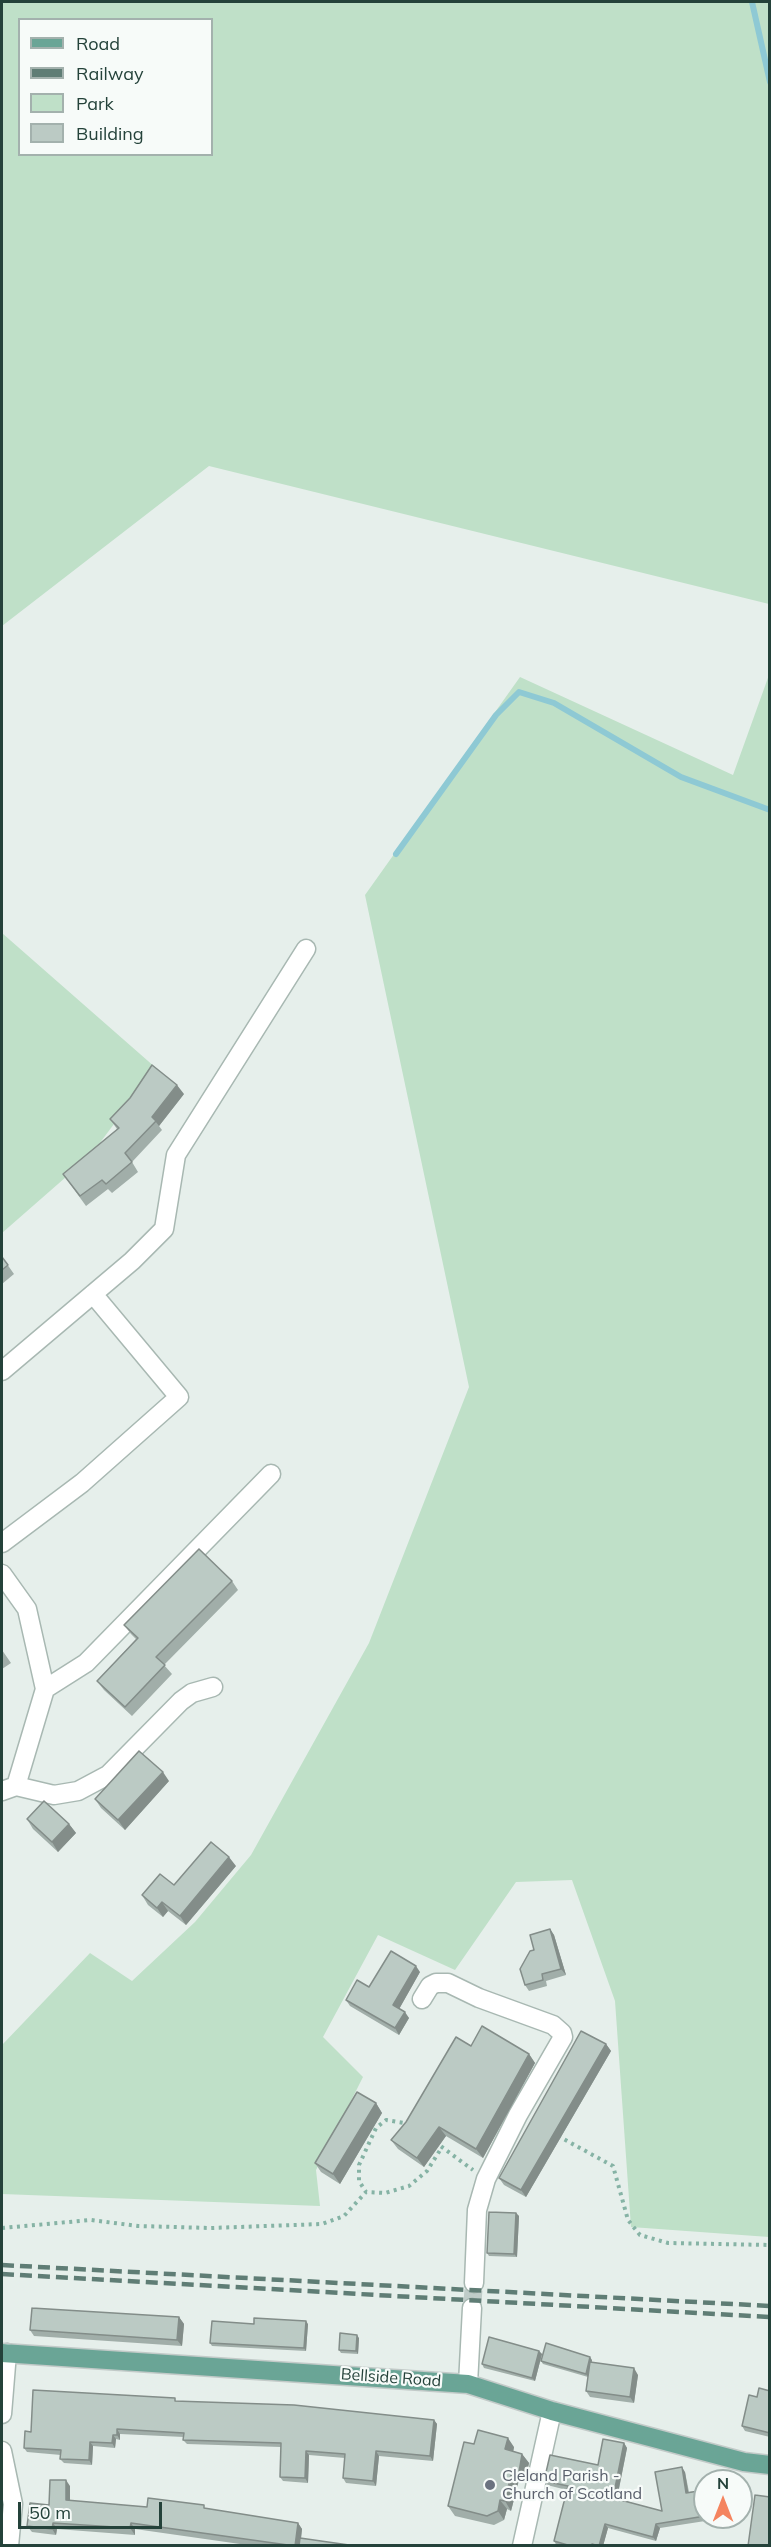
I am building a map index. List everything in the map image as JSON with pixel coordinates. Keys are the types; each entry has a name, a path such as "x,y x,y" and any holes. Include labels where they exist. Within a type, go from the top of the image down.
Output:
{"main road":[{"name":"Bellside Road","path":"4,2353 468,2384 552,2411 744,2462 770,2465"}],"street":[{"path":"2,1371 93,1294 164,1229 176,1155 306,949"},
{"path":"2,1543 82,1483 179,1397 93,1294"},
{"path":"45,1689 86,1663 271,1474"},
{"path":"2,1574 27,1609 45,1689 9,1788 54,1794 78,1791 108,1775 181,1701 192,1693 213,1687"},
{"path":"422,1999 430,1986 436,1983 448,1983 479,1998 552,2025 562,2033 486,2179 477,2210 474,2283"},
{"path":"468,2384 472,2308"},
{"path":"2,2414 4,2353"},
{"path":"522,2546 552,2411"},
{"path":"2,2451 12,2504 9,2546"}],"path":[{"path":"366,2192 359,2181 359,2165 376,2128 386,2120 408,2124 415,2128"},
{"path":"549,2132 613,2166 627,2220 640,2235 668,2243 770,2245"},
{"path":"429,2138 486,2179"},
{"path":"366,2192 385,2193 409,2186 427,2171 442,2147"},
{"path":"2,2228 91,2220 138,2226 212,2228 322,2224 344,2216 366,2192"}],"green space":[{"path":"2,2 769,2 769,604 209,466 2,626"},
{"path":"769,675 769,2237 631,2227 615,2001 572,1880 516,1882 455,1970 378,1935 323,2037 363,2077 316,2170 320,2206 2,2194 2,2045 90,1953 132,1981 195,1922 251,1855 369,1643 469,1387 365,895 520,677 733,775"},
{"path":"2,933 156,1068 90,1156 2,1233"}],"building":[{"path":"152,1065 177,1085 152,1117 156,1121 125,1153 132,1162 106,1184 102,1180 80,1196 63,1174 119,1128 110,1119 130,1098"},
{"path":"2,1257 8,1265 2,1270"},
{"path":"199,1549 232,1581 156,1657 165,1665 125,1707 97,1681 138,1638 124,1625"},
{"path":"139,1751 163,1772 118,1820 95,1799"},
{"path":"44,1801 69,1824 52,1842 27,1819"},
{"path":"211,1842 229,1857 180,1916 162,1902 157,1908 142,1895 160,1874 174,1885"},
{"path":"550,1929 561,1969 542,1974 543,1980 525,1985 520,1969 530,1951 534,1950 530,1935"},
{"path":"391,1951 416,1966 393,2005 405,2012 395,2028 346,2000 357,1980 369,1987"},
{"path":"482,2026 529,2054 476,2149 439,2127 417,2158 391,2140 406,2122 456,2037 471,2046"},
{"path":"581,2031 606,2044 521,2190 499,2178"},
{"path":"357,2092 376,2103 333,2174 315,2163"},
{"path":"489,2212 516,2213 514,2254 487,2253"},
{"path":"32,2308 179,2317 177,2340 30,2330"},
{"path":"254,2318 306,2321 304,2348 210,2343 212,2321 254,2324"},
{"path":"340,2333 357,2335 356,2351 339,2350"},
{"path":"489,2337 539,2351 532,2378 482,2364"},
{"path":"546,2343 590,2357 586,2374 541,2361"},
{"path":"590,2362 634,2368 630,2397 586,2391"},
{"path":"759,2388 770,2391 770,2433 742,2426 749,2395 757,2397"},
{"path":"33,2390 175,2398 175,2401 294,2405 434,2420 430,2456 376,2451 373,2481 343,2478 345,2454 306,2451 305,2478 280,2477 281,2443 183,2440 184,2433 117,2429 117,2435 113,2435 112,2443 90,2442 89,2460 60,2459 61,2450 24,2448 25,2431 31,2432"},
{"name":"Cleland Parish - Church of Scotland","path":"478,2430 508,2438 505,2449 522,2454 519,2472 512,2470 505,2501 500,2500 498,2511 487,2516 448,2506 464,2442 474,2444"},
{"path":"603,2439 624,2443 613,2498 662,2511 655,2472 682,2467 686,2493 693,2492 693,2518 656,2524 653,2537 605,2524 599,2546 592,2544 592,2546 571,2546 554,2541 568,2486 544,2481 550,2455 598,2465"},
{"path":"50,2480 66,2480 66,2500 147,2507 148,2498 204,2505 204,2508 298,2523 295,2546 131,2523 130,2528 53,2523 52,2529 27,2526 30,2503 49,2505"},
{"path":"755,2495 770,2497 770,2545 748,2546 750,2529 753,2529"},
{"path":"300,2538 356,2546 299,2546"}],"waterway":[{"path":"752,2 770,82"},
{"path":"396,854 496,715 519,692 554,703 681,777 770,810"}],"tunnel":[{"path":"472,2308 474,2283"}],"railway":[{"path":"2,2265 770,2306"},
{"path":"2,2274 770,2317"}],"place":[{"name":"Cleland Parish - Church of Scotland","path":"490,2485"}]}
